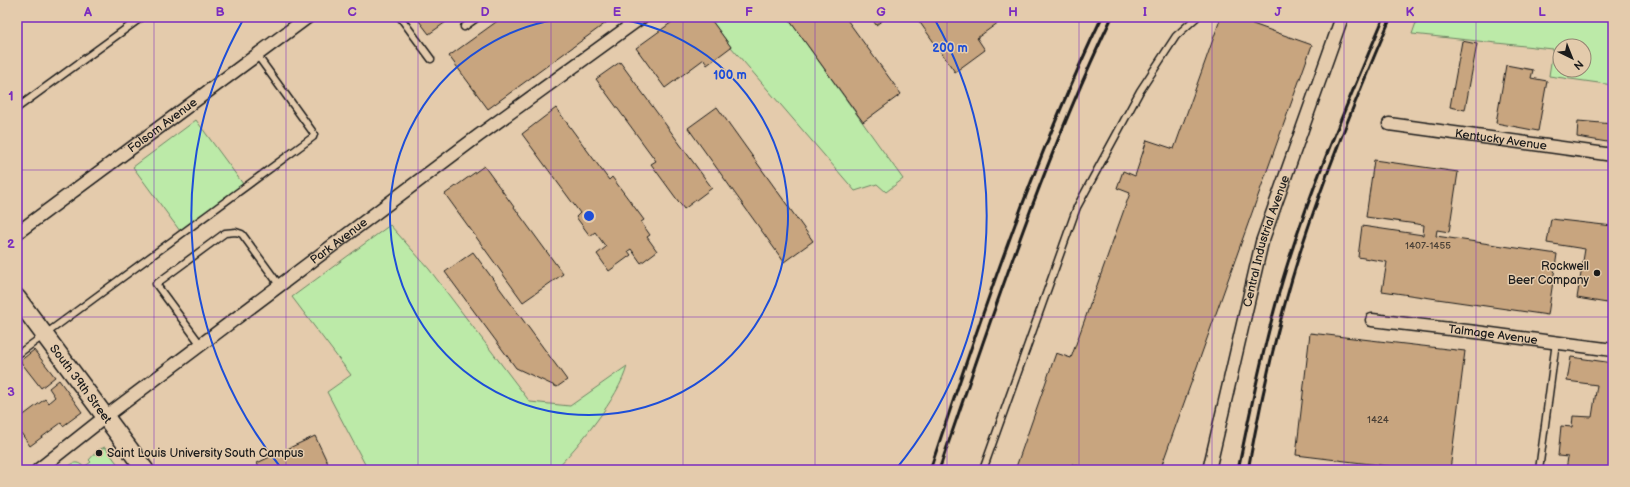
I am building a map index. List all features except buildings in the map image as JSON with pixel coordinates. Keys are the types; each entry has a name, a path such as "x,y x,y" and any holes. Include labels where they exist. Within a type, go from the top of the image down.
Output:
{"street":[{"name":"Folsom Avenue","path":"17,233 308,17"},
{"name":"Park Avenue","path":"38,470 105,417 483,132 642,17"},
{"name":"Central Industrial Avenue","path":"1209,470 1262,242 1342,17"},
{"name":"Kentucky Avenue","path":"1389,124 1613,155"},
{"name":"South 39th Street","path":"17,298 145,470"},
{"name":"Talmage Avenue","path":"1372,320 1613,350"}],"lane":[{"path":"17,108 142,17"},
{"path":"400,17 431,59"},
{"path":"464,27 478,17"},
{"path":"984,470 1077,207 1140,91 1176,36 1197,17"},
{"path":"17,355 45,336 313,137 314,134 312,131 257,55"},
{"path":"201,345 156,284 225,233 236,232 242,234 280,286"},
{"path":"1539,470 1556,342"}],"green space":[{"path":"709,17 787,17 903,179 886,192 877,184 855,191 731,47"},
{"path":"1418,17 1613,17 1613,85 1563,78 1592,78 1592,38 1552,38 1552,49 1412,34"},
{"path":"1552,56 1552,76 1549,76"},
{"path":"196,120 243,184 180,231 133,167"},
{"path":"390,225 429,269 530,402 570,406 627,366 623,379 607,407 586,435 555,470 368,470 327,392 351,375 292,297"},
{"path":"105,447 122,470 64,470 74,463 78,463 84,467 91,462 89,460 98,450"}],"railway":[{"path":"930,470 988,298 1030,184 1102,17"},
{"path":"939,470 1040,184 1112,17"},
{"path":"1238,470 1269,329 1282,282 1316,181 1384,17"},
{"path":"1248,470 1272,355 1294,271 1344,129 1391,17"}],"place":[{"name":"Rockwell Beer Company","path":"1597,273"},
{"name":"Saint Louis University South Campus","path":"99,453"}]}
